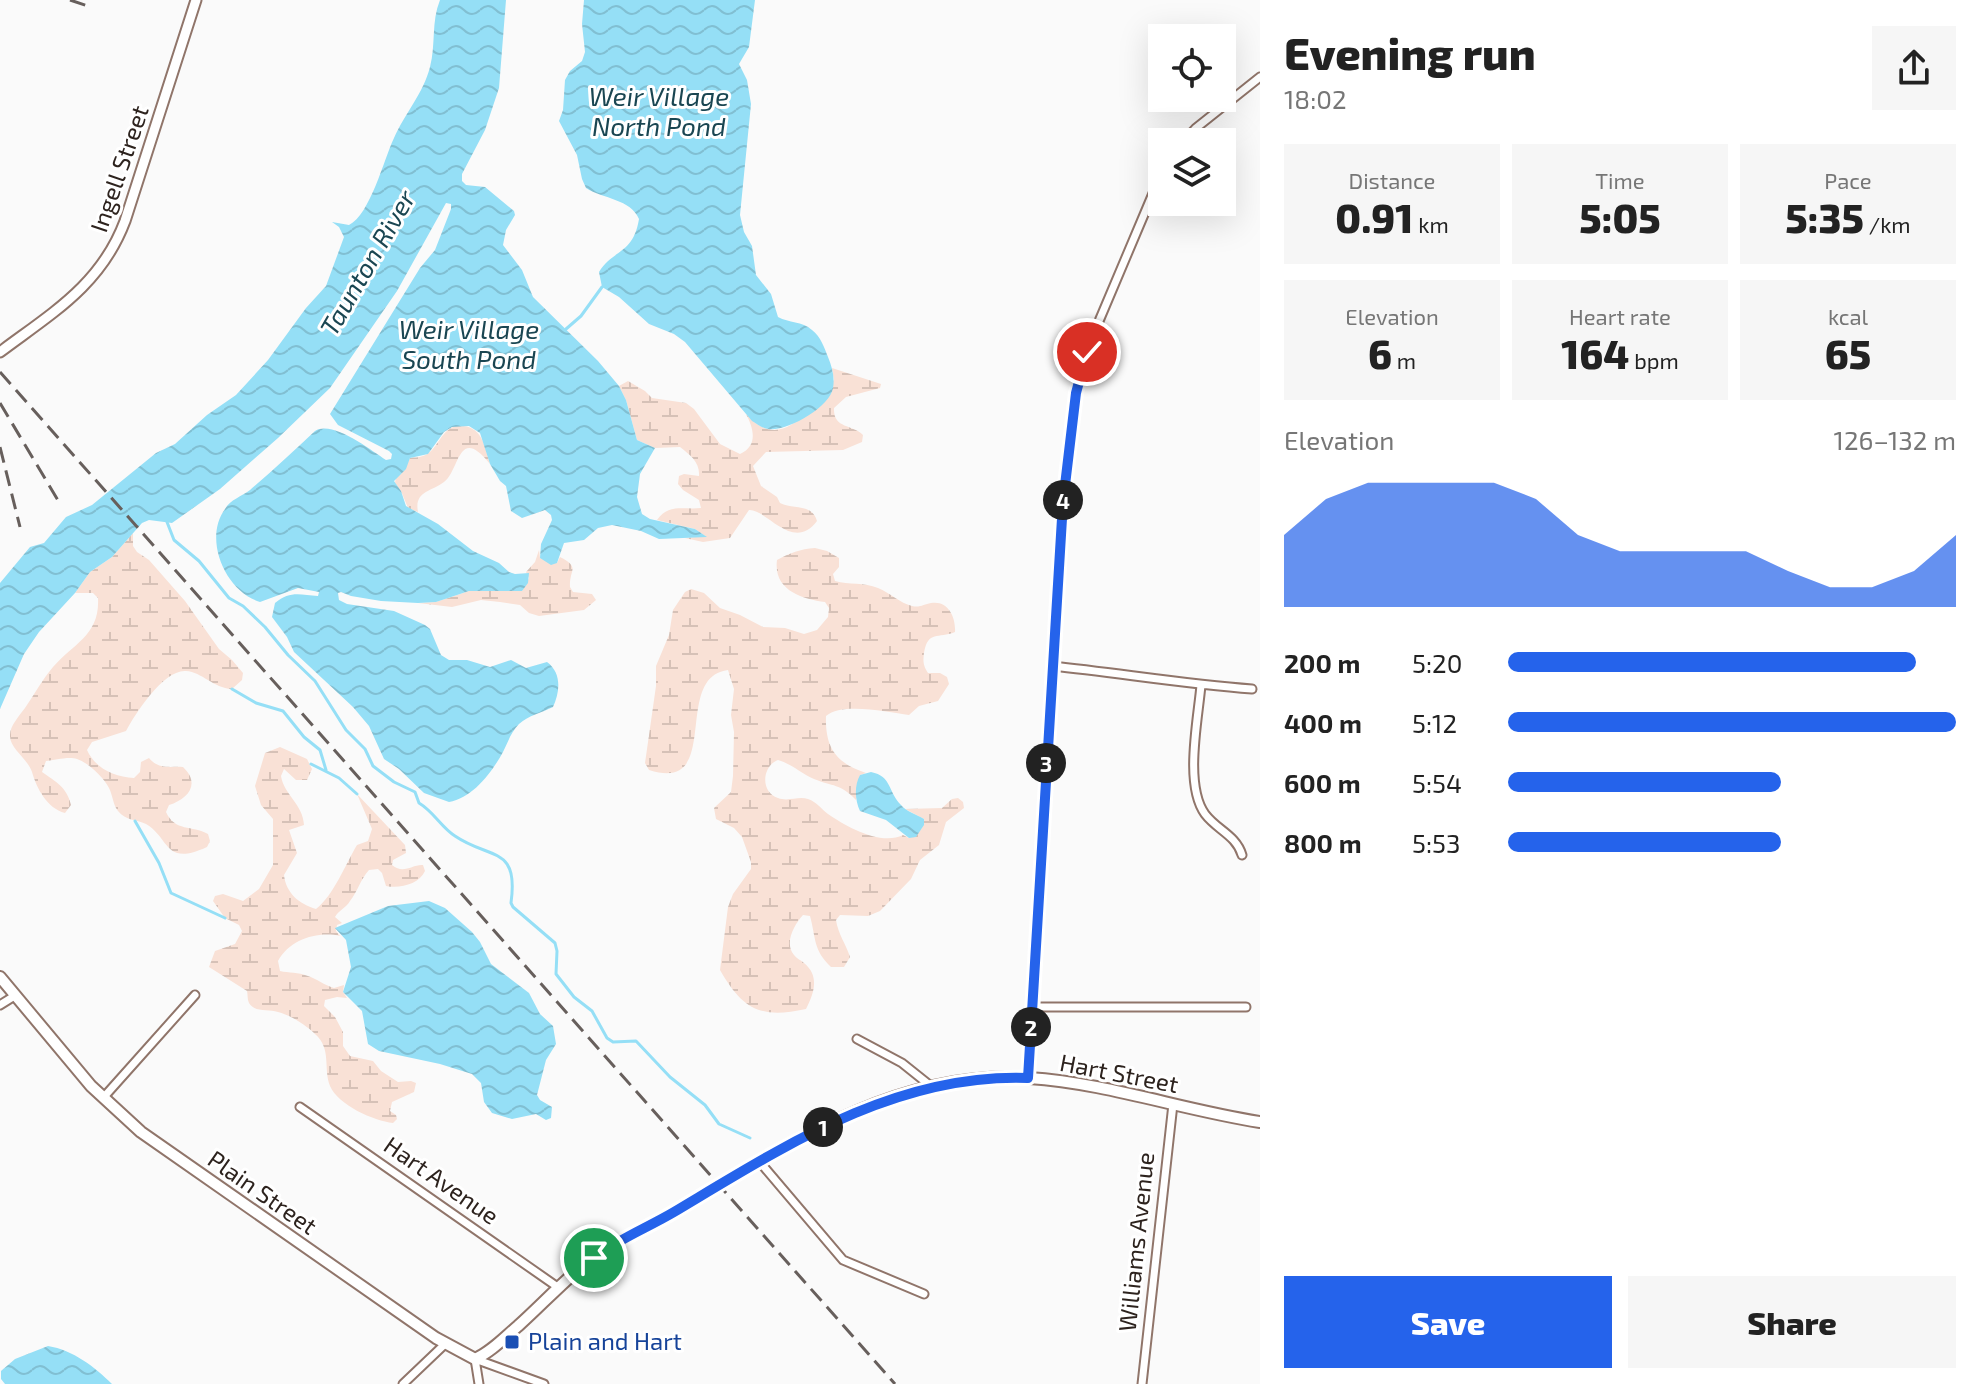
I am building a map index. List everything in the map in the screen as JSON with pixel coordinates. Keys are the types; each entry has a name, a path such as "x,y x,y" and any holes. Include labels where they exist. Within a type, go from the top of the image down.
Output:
{"main road":[{"name":"Plain Street","path":"0,977 103,1098 160,1147 445,1344 475,1359"},
{"name":"Hart Street","path":"475,1359 500,1342 609,1248 759,1161 862,1109 932,1087 982,1078 1028,1078 1073,1083 1260,1122"}],"street":[{"name":"Ingell Street","path":"0,352 78,294 98,272 116,244 196,0"},
{"path":"1196,128 1260,77"},
{"path":"1028,1078 1063,502 1079,377 1094,332 1148,205"},
{"path":"1052,666 1252,689"},
{"path":"1201,685 1195,792 1206,814 1234,839 1242,855"},
{"path":"0,1005 16,995"},
{"path":"103,1098 195,995"},
{"path":"1032,1007 1246,1007"},
{"path":"857,1039 902,1063 932,1087"},
{"name":"Williams Avenue","path":"1142,1384 1173,1104"},
{"name":"Hart Avenue","path":"300,1107 559,1288"},
{"path":"759,1161 843,1260 924,1294"},
{"path":"403,1384 445,1344"},
{"path":"475,1359 479,1384"},
{"name":"Plain Street","path":"475,1359 544,1384"}],"green space":[{"path":"832,368 881,384 880,388 846,397 834,408 837,420 863,435 862,442 843,450 766,452 753,466 761,486 777,497 780,503 807,509 815,515 817,521 808,530 799,533 790,531 749,510 730,538 703,542 685,538 705,536 695,529 657,520 671,509 701,508 699,500 678,484 679,476 684,474 699,476 698,467 680,447 655,448 637,440 619,386 628,381 652,398 686,403 720,444 740,454 750,446 753,437 746,414 759,425 772,430 784,428 806,413 834,380"},
{"path":"456,426 471,428 480,436 490,464 472,448 466,449 444,482 421,496 418,512 408,508 395,483 396,477 402,473 410,458 428,453 446,432"},
{"path":"133,533 133,546 137,552 149,560 185,601 219,649 243,673 242,680 232,689 192,672 177,672 151,694 126,731 92,742 87,750 100,767 127,777 134,778 140,772 141,762 149,758 161,766 183,767 191,779 190,790 182,799 169,805 166,812 174,823 208,834 210,841 207,847 183,854 169,848 146,824 121,814 104,780 77,759 46,761 42,772 60,786 71,805 65,813 53,807 10,740 13,725 45,677 84,637 95,621 98,598 93,593 75,593 90,572 112,557"},
{"path":"815,548 839,558 839,567 833,574 835,581 873,586 912,606 937,603 946,607 952,615 955,632 935,636 928,641 924,666 928,673 940,673 947,677 949,684 938,701 919,706 909,715 854,709 826,716 828,737 834,753 847,764 866,773 860,775 856,800 841,788 814,779 778,760 766,773 768,790 782,799 808,799 854,829 885,838 903,835 909,838 922,829 924,819 905,809 942,808 958,798 964,808 946,822 939,845 920,860 911,879 880,911 868,916 840,915 836,920 850,957 844,967 831,967 825,961 816,943 810,916 803,915 794,929 790,945 794,955 809,968 814,979 806,1009 765,1012 745,1003 720,970 728,907 733,894 751,869 742,837 734,828 716,819 714,808 731,792 733,776 734,732 731,715 734,689 728,670 711,677 702,692 692,751 685,765 672,773 649,770 645,763 656,666 669,635 673,610 685,592 691,589 704,593 720,608 763,627 785,628 804,634 817,630 828,617 829,608 825,602 791,591 784,586 777,570 777,560"},
{"path":"539,550 540,558 557,563 560,557 570,564 570,587 573,592 592,594 596,600 584,610 539,616 529,613 520,605 500,602 481,600 452,607 418,603 436,602 469,591 522,591 529,578 526,572 535,562"},
{"path":"280,747 307,759 312,769 307,780 296,780 284,769 281,776 303,818 304,825 289,830 297,853 284,875 287,887 299,901 316,909 334,888 357,845 368,841 372,829 357,794 405,845 406,853 393,860 392,865 404,869 423,865 425,871 414,882 391,887 386,886 378,869 369,870 335,917 342,923 337,925 336,931 340,936 305,938 290,947 278,961 280,971 304,975 334,988 344,985 343,992 347,998 325,1000 324,1006 343,1032 343,1046 350,1056 373,1061 381,1071 398,1082 416,1083 414,1092 392,1102 390,1111 397,1119 393,1123 357,1111 334,1093 328,1079 324,1046 311,1031 283,1013 255,1008 249,1003 247,991 209,967 215,951 235,944 242,931 239,925 225,918 213,901 215,896 223,894 243,901 259,889 273,865 273,819 261,805 255,786 265,753"}],"water":[{"name":"Weir Village South Pond","path":"440,0 506,0 499,88 485,130 462,174 462,181 466,185 485,187 514,211 503,245 522,270 533,297 619,386 637,440 655,448 640,474 637,497 642,514 650,519 695,529 707,537 659,539 641,531 612,525 598,528 584,540 564,543 557,563 551,565 540,558 541,544 552,520 551,515 545,510 522,518 511,511 506,486 490,464 480,433 469,426 452,427 444,432 428,454 410,458 406,469 394,481 406,506 509,572 529,573 528,583 522,591 469,591 436,602 381,601 341,592 338,593 339,600 394,611 425,625 430,629 441,655 449,660 467,660 490,667 511,660 526,668 547,662 552,666 558,683 553,707 519,724 499,760 481,783 458,800 449,802 424,793 384,759 369,726 294,652 272,617 275,603 280,599 296,594 318,596 319,592 298,588 260,602 248,596 228,576 221,563 216,535 225,509 315,431 331,429 386,460 391,459 389,451 338,425 330,414 420,268 435,250 451,209 451,204 446,203 397,291 330,388 220,489 172,523 149,520 142,523 112,557 90,572 24,654 0,709 0,583 30,547 44,543 66,517 92,505 156,453 175,444 207,415 236,395 326,286 344,237 332,222 349,225 357,219 370,199 394,138 427,77"},
{"name":"Weir Village North Pond","path":"584,0 755,0 749,47 739,64 747,80 751,104 740,215 744,232 752,246 756,275 771,294 778,317 804,325 815,333 831,365 833,388 830,395 806,417 776,429 762,427 752,421 685,342 649,324 619,297 602,287 599,272 627,246 639,219 630,207 586,188 577,155 559,121 565,80 582,61 585,52 582,24"},
{"path":"871,772 883,777 903,807 924,819 924,825 916,837 909,838 886,820 860,811 856,798 857,784 860,775"},
{"path":"429,901 445,908 472,932 491,964 529,993 540,1014 553,1026 556,1044 546,1060 537,1095 552,1107 551,1118 546,1120 536,1114 512,1119 492,1113 484,1102 481,1083 472,1074 379,1051 368,1044 362,1011 343,992 351,967 346,940 335,928 388,906"},
{"path":"48,1346 83,1360 112,1384 5,1384 1,1379 1,1371 15,1359"}],"waterway":[{"path":"566,329 581,316 602,287"},
{"path":"167,522 174,540 199,561 229,598 243,606 265,627 315,681 346,730 365,749 373,766 394,782 415,792 419,803 455,836 506,863 511,871 513,907 555,943 556,974 574,997 592,1011 607,1038 613,1042 636,1041 670,1077 705,1105 719,1124 750,1138"},
{"path":"232,689 256,703 283,711 304,737 320,750 326,770"},
{"path":"311,764 339,778 357,794"},
{"path":"135,821 159,863 171,893 225,918"}],"railway":[{"path":"70,0 91,7"},
{"path":"0,372 895,1384"},
{"path":"0,403 59,502"},
{"path":"0,447 20,527"}],"place":[{"name":"Plain and Hart","path":"512,1342"}],"route":[{"path":"594,1258 723,1181 862,1109 954,1082 982,1078 1028,1078 1063,502 1076,393 1087,352"}],"water label":[{"name":"Taunton River","path":"368,263"}]}
